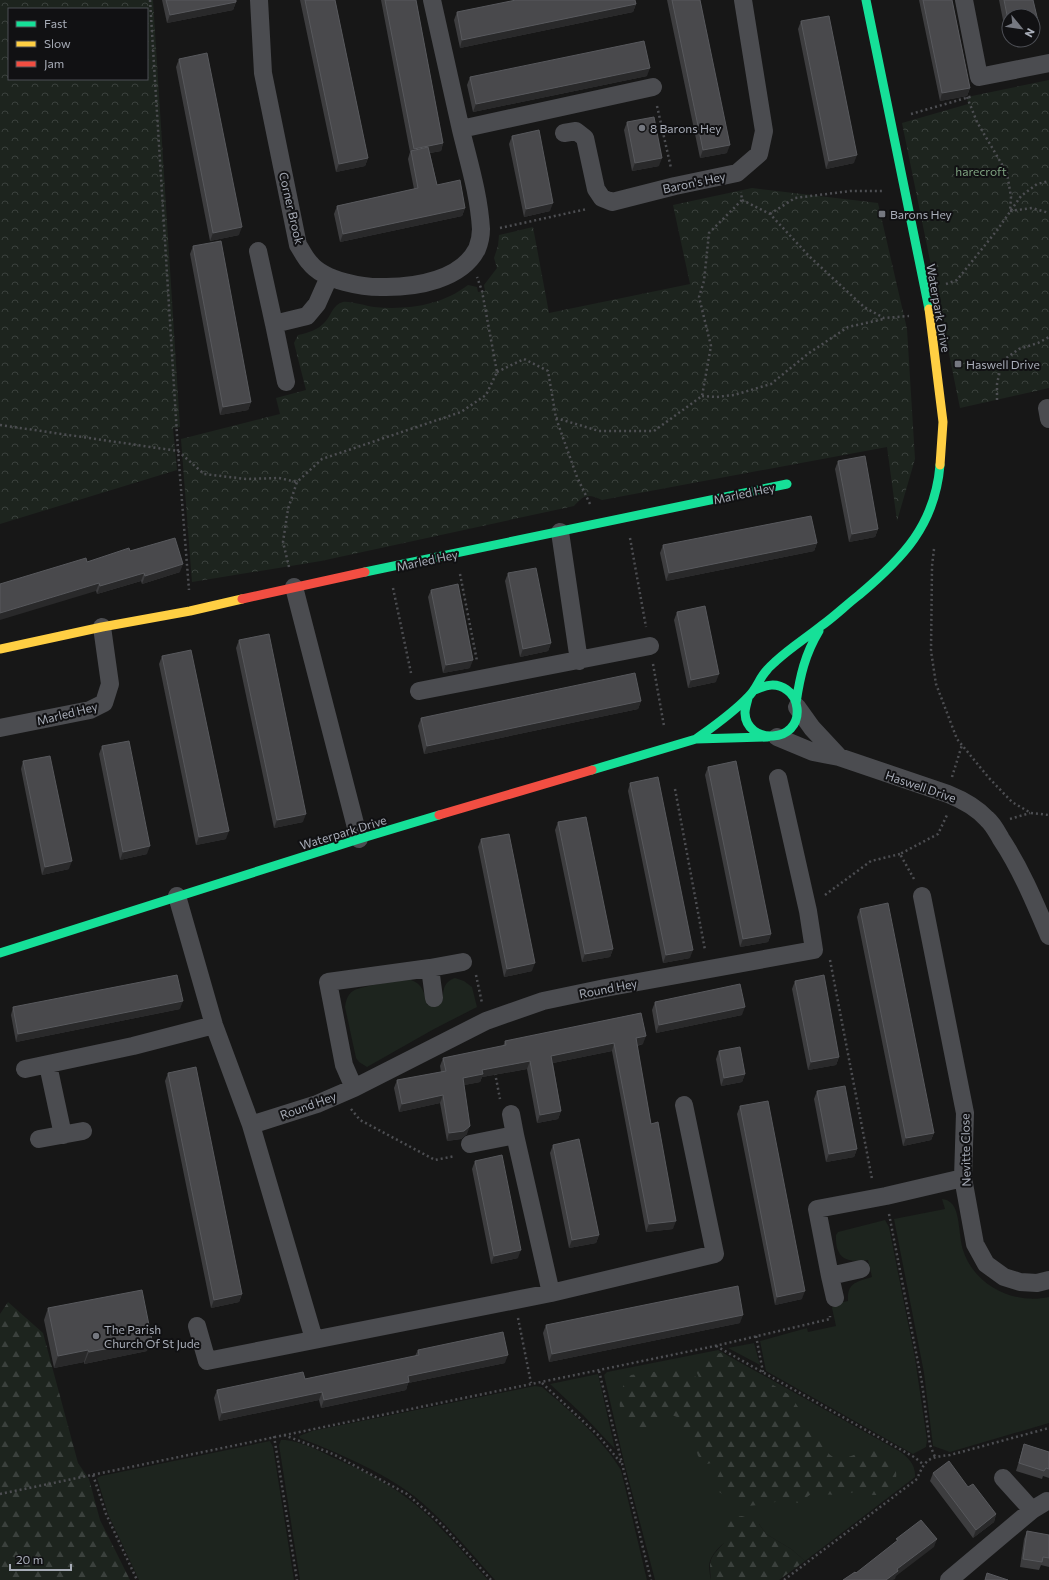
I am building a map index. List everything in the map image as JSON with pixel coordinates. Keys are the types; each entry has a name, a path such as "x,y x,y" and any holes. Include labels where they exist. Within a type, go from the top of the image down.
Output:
{"street":[{"name":"Corner Brook","path":"259,0 263,73 298,245 310,264 330,278 356,285 380,288 409,287 439,280 470,260"},
{"path":"432,0 476,192 481,230 477,248 470,260"},
{"name":"Baron's Hey","path":"602,198 612,202 675,186 737,173 759,154 764,131 745,0"},
{"name":"Waterpark Drive","path":"696,739 717,724 748,698 755,690 766,670 793,646 822,626 880,577 899,558 916,537 930,512 939,472 943,422 930,313 866,0"},
{"path":"964,0 979,77 1049,63"},
{"path":"461,129 653,87"},
{"path":"570,106 570,132 586,138 596,189 602,198"},
{"path":"258,251 286,382"},
{"path":"274,324 307,316 317,304 330,278"},
{"name":"Marled Hey","path":"0,649 102,627 190,611 294,587 787,484"},
{"path":"560,532 579,661"},
{"path":"294,587 359,839"},
{"name":"Waterpark Drive","path":"0,953 359,839 696,739 773,737 784,734 795,722 802,664 808,648 822,626"},
{"name":"Marled Hey","path":"0,728 90,710 104,703 110,684 102,627"},
{"path":"419,691 650,646"},
{"path":"755,690 771,684 779,686 786,689 792,695 797,705"},
{"path":"748,698 745,710 747,723 756,733 773,737"},
{"name":"Haswell Drive","path":"797,705 812,728 839,757"},
{"name":"Haswell Drive","path":"773,737 813,752 839,757 948,794 964,800 977,809 994,827 1011,853 1049,936"},
{"path":"778,778 808,911 814,950"},
{"path":"177,896 214,1024 251,1125 314,1339"},
{"name":"Nevitte Close","path":"922,896 965,1113 963,1178 975,1244 986,1264 1004,1277 1020,1282 1037,1283 1049,1280"},
{"name":"Round Hey","path":"251,1125 317,1104 347,1091 486,1021 543,1001 814,950"},
{"path":"347,1091 344,1065 328,982 463,962"},
{"path":"430,968 434,998"},
{"path":"25,1069 133,1046 214,1024"},
{"path":"48,1065 63,1135"},
{"path":"197,1326 207,1361 551,1293 715,1254 684,1105"},
{"path":"511,1114 551,1293"},
{"path":"39,1139 83,1131"},
{"path":"470,1144 515,1135"},
{"path":"834,1298 817,1209 880,1197 963,1178"},
{"path":"830,1276 861,1269"},
{"path":"1003,1478 1032,1510"},
{"path":"949,1580 1032,1510 1047,1501"}],"path":[{"path":"150,0 178,451 190,611"},
{"path":"891,120 967,97 982,94 979,77"},
{"path":"653,87 675,186"},
{"path":"967,97 977,122 1007,173 1011,197 1010,211"},
{"path":"737,173 742,200"},
{"path":"943,286 957,280 998,229 1021,196 1037,184 1049,181"},
{"path":"770,214 796,198 850,191 905,191"},
{"path":"481,230 500,228 593,208 602,198"},
{"path":"742,200 770,214 810,257 864,307 884,318"},
{"path":"702,396 711,346 699,297 704,281 709,232 742,200"},
{"path":"1010,211 1032,208 1049,212"},
{"path":"294,587 283,542 288,509 297,482 322,459 461,412 486,395 497,372 482,292 470,260"},
{"path":"556,418 599,431 654,431 702,396 716,397 734,395 771,384 809,353 848,327 884,318 930,313"},
{"path":"997,400 997,384 1002,361 1019,349 1038,343 1049,337"},
{"path":"497,372 524,359 548,371 556,418 577,477 600,523"},
{"path":"0,425 178,451 204,474 246,479 279,478 297,482"},
{"path":"935,545 932,566 930,620 931,651 936,684 957,738 989,778 1012,802 1031,813 1049,815"},
{"path":"456,554 481,680"},
{"path":"389,567 413,684 419,691"},
{"path":"808,911 825,895 871,861 900,854 938,834 948,814 948,794 962,745"},
{"path":"675,789 709,969"},
{"path":"900,854 922,896"},
{"path":"814,950 827,945 880,1197 922,1383 930,1445 935,1457"},
{"path":"347,1091 360,1120 435,1160 462,1155 470,1144"},
{"path":"0,1494 283,1434 715,1346 830,1319 829,1306 834,1298"},
{"path":"514,1300 531,1383"},
{"path":"756,1336 763,1372"},
{"path":"715,1346 914,1457 923,1464"},
{"path":"599,1370 651,1580"},
{"path":"542,1382 598,1435 622,1464"},
{"path":"784,1580 917,1479 923,1464 935,1457 950,1455 1049,1428"},
{"path":"283,1434 333,1454 407,1494 442,1525 491,1580"},
{"path":"274,1436 297,1580"},
{"path":"93,1475 106,1514 137,1580"}],"green space":[{"path":"0,0 153,0 180,427 173,428 177,470 0,524"},
{"name":"harecroft","path":"1049,80 1049,388 960,408 902,123 968,104 967,97"},
{"path":"752,188 878,203 907,329 915,459 897,521 887,447 602,500 587,496 581,499 574,506 321,561 192,582 181,439 280,414 276,398 306,390 294,343 298,335 309,332 322,325 337,305 346,302 386,308 411,307 446,298 468,285 477,287 478,292 485,291 484,285 497,268 494,258 498,246 499,235 533,227 549,313 690,284 673,205"},
{"path":"455,978 464,981 472,987 477,1007 434,1029 367,1067 359,1062 356,1058 345,1007 349,994 357,989 372,985 411,980 421,987 427,1005 443,1001 444,987 448,982"},
{"path":"942,1199 949,1201 955,1209 963,1250 968,1262 976,1273 997,1290 1009,1295 1035,1299 1049,1297 1049,1423 950,1452 933,1446 924,1373 894,1219 945,1209"},
{"path":"885,1220 889,1227 915,1358 927,1440 926,1447 913,1454 766,1371 760,1341 807,1328 808,1332 836,1326 832,1308 834,1304 848,1301 851,1286 872,1277 868,1260 848,1260 840,1254 836,1243 836,1235 838,1232"},
{"path":"8,1302 43,1333 78,1463 89,1479 100,1520 130,1580 0,1580 0,1314"},
{"path":"754,1343 760,1365 728,1348"},
{"path":"718,1350 899,1451 913,1465 915,1477 805,1561 791,1549 766,1534 759,1524 731,1538 719,1548 709,1563 711,1580 655,1580 624,1462 604,1375 607,1372"},
{"path":"721,1353 791,1396 798,1407 797,1415 814,1428 824,1446 833,1457 839,1459 870,1450 878,1450 885,1453 892,1461 896,1470 895,1484 880,1495 873,1495 858,1491 843,1495 811,1494 799,1503 781,1500 769,1504 747,1506 734,1501 719,1492 717,1478 721,1470 720,1464 716,1462 707,1464 698,1456 693,1438 687,1434 677,1417 669,1414 665,1415 655,1426 645,1430 635,1428 622,1420 620,1407 621,1391 631,1375 674,1369 688,1371 700,1380 694,1366 703,1358"},
{"path":"598,1374 615,1449 583,1415 550,1384"},
{"path":"535,1386 542,1387 585,1426 613,1458 621,1470 647,1580 495,1580 446,1525 425,1505 402,1487 344,1456 300,1438 299,1436 312,1431"},
{"path":"281,1440 293,1441 314,1448 371,1475 390,1486 429,1517 488,1580 300,1580 279,1445"},
{"path":"270,1441 273,1447 294,1580 139,1580 108,1514 97,1478"},
{"path":"742,1516 759,1524 766,1534 791,1549 805,1561 779,1580 711,1580 710,1563 715,1553 724,1543 728,1523 732,1518"}],"building":[{"path":"166,0 236,0 236,2 170,15"},
{"path":"305,0 335,0 368,158 339,164"},
{"path":"385,0 416,0 443,143 414,149"},
{"path":"516,0 635,0 636,4 462,40 457,12"},
{"path":"672,0 700,0 730,145 703,150"},
{"path":"923,0 952,0 970,88 942,93"},
{"path":"1004,0 1033,0 1035,8 1006,8"},
{"path":"829,16 857,155 829,161 801,21"},
{"path":"644,41 650,68 476,104 470,77"},
{"path":"207,53 242,227 213,233 179,59"},
{"path":"654,117 662,158 635,163 627,122"},
{"path":"539,130 553,203 526,209 512,136"},
{"path":"428,147 437,185 460,180 465,208 343,234 337,206 418,188 411,151"},
{"path":"221,241 251,402 223,407 193,246"},
{"path":"865,456 878,529 852,534 838,461"},
{"path":"811,516 817,543 669,573 663,545"},
{"path":"175,538 183,564 145,576 144,573 100,586 99,583 0,613 0,584 86,558 87,562 129,548 130,551"},
{"path":"536,568 551,643 523,649 508,573"},
{"path":"458,584 473,660 446,665 431,590"},
{"path":"705,606 719,674 691,680 677,612"},
{"path":"269,634 306,814 277,820 239,640"},
{"path":"191,650 229,831 199,837 162,656"},
{"path":"635,673 641,701 427,746 421,718"},
{"path":"129,741 150,846 123,852 102,746"},
{"path":"50,756 72,861 45,867 23,761"},
{"path":"736,761 771,934 743,939 708,767"},
{"path":"658,777 693,950 666,955 630,783"},
{"path":"586,817 613,949 585,954 558,822"},
{"path":"509,834 535,963 507,969 481,839"},
{"path":"888,903 934,1133 906,1138 860,909"},
{"path":"177,975 183,1001 18,1034 13,1007"},
{"path":"824,975 839,1057 811,1062 795,981"},
{"path":"740,984 745,1007 659,1025 655,1002"},
{"path":"641,1013 646,1036 636,1038 651,1124 658,1122 676,1221 649,1224 614,1043 551,1056 561,1111 540,1115 530,1061 482,1070 483,1074 463,1078 470,1126 464,1131 449,1133 443,1095 402,1104 397,1080 446,1071 443,1058 506,1045 505,1041"},
{"path":"740,1047 745,1074 724,1078 719,1051"},
{"path":"196,1067 242,1294 214,1300 168,1073"},
{"path":"845,1086 857,1149 829,1154 817,1091"},
{"path":"768,1101 805,1291 777,1297 740,1106"},
{"path":"579,1139 599,1235 572,1240 553,1145"},
{"path":"502,1155 521,1250 494,1256 475,1161"},
{"path":"738,1286 743,1315 552,1354 546,1325"},
{"name":"The Parish Church Of St Jude","path":"142,1290 152,1340 89,1352 88,1350 58,1356 48,1308"},
{"path":"503,1332 508,1355 408,1376 409,1382 324,1400 322,1392 222,1413 217,1390 303,1372 305,1379 419,1355 418,1350"},
{"path":"1024,1444 1049,1452 1049,1469 1046,1468 1044,1471 1019,1463"},
{"path":"949,1461 968,1487 973,1484 996,1514 976,1530 933,1473"},
{"path":"921,1520 937,1539 897,1569 898,1571 886,1580 843,1580 855,1572 856,1573"},
{"path":"1027,1531 1049,1535 1049,1558 1043,1557 1042,1562 1023,1559"},
{"path":"987,1573 1008,1580 985,1580"}],"traffic: fast":[{"path":"866,0 929,309"},
{"path":"696,739 742,703 754,691 764,673 776,661 792,647 831,619 890,568 914,539 924,523 937,486 940,465"},
{"path":"365,572 787,484"},
{"path":"796,703 804,666 810,648 819,631"},
{"path":"748,698 745,713 748,723 754,731 763,735 773,736 783,734 791,728 796,720 797,708 793,695 783,687 775,685 755,690"},
{"path":"592,770 696,739 768,737"},
{"path":"0,953 439,815"}],"traffic: slow":[{"path":"929,309 943,422 940,465"},
{"path":"0,649 102,627 190,611 242,599"}],"traffic: jam":[{"path":"242,599 365,572"},
{"path":"439,815 592,770"}],"place":[{"name":"8 Barons Hey","path":"642,128"},
{"name":"Barons Hey","path":"882,214"},
{"name":"Haswell Drive","path":"958,364"},
{"name":"The Parish Church Of St Jude","path":"96,1336"}]}
